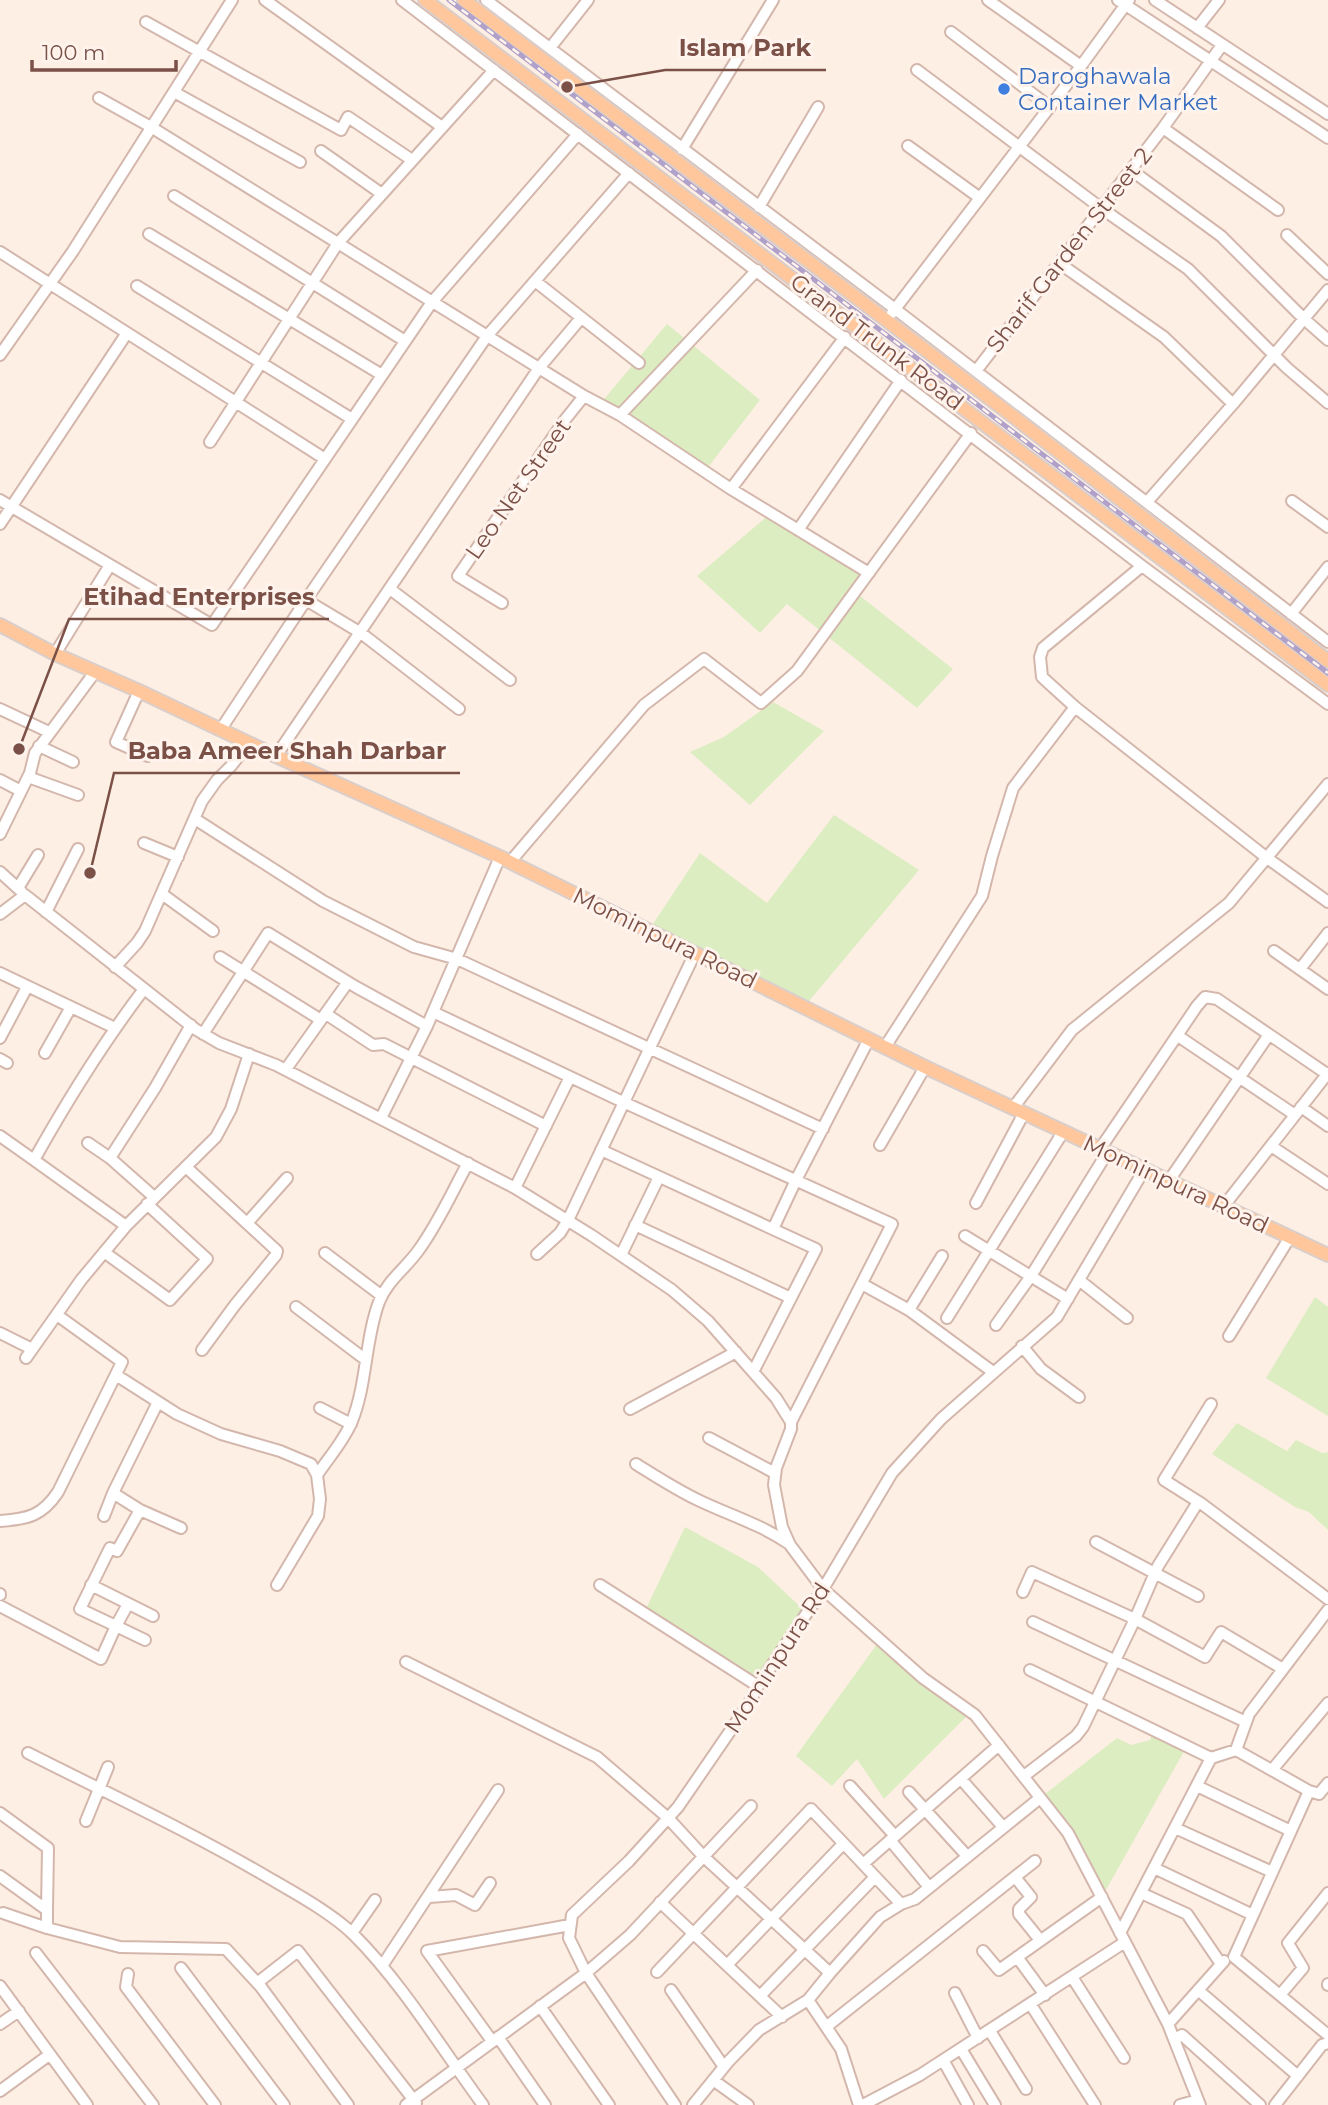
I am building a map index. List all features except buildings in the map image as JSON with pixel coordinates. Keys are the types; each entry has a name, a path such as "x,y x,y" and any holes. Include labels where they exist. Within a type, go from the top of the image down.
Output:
{"main road":[{"name":"Grand Trunk Road","path":"425,0 1328,685"},
{"name":"Grand Trunk Road","path":"464,0 886,320 1018,412 1328,661"},
{"path":"1000,436 1018,412"},
{"name":"Mominpura Road","path":"0,625 55,654 505,860 925,1067 1328,1255"}],"street":[{"path":"0,355 50,284 232,0"},
{"path":"265,0 442,127"},
{"path":"402,0 1328,704"},
{"path":"486,0 976,371 1018,412 1147,502 1328,642"},
{"path":"550,48 588,0"},
{"path":"682,149 773,0"},
{"path":"988,0 1081,66"},
{"path":"1155,0 1325,109"},
{"path":"1197,28 1219,0"},
{"path":"886,320 1081,66 1124,2 1328,138"},
{"path":"146,22 341,130 348,117 412,160"},
{"path":"951,32 1050,107"},
{"name":"Sharif Garden Street 2","path":"976,371 1163,128 1222,45"},
{"path":"917,69 1188,270 1328,403"},
{"path":"210,442 338,243 494,70"},
{"path":"174,92 300,162"},
{"path":"99,98 151,127 584,396 620,415 731,489 869,573"},
{"path":"759,207 818,107"},
{"path":"1163,128 1278,210"},
{"path":"0,500 212,625 432,302 578,134"},
{"path":"908,146 980,198"},
{"path":"321,151 382,194"},
{"path":"1131,170 1221,236 1328,340"},
{"path":"221,729 487,336 629,173"},
{"path":"174,196 405,341"},
{"path":"149,234 382,375"},
{"path":"1287,235 1328,274"},
{"path":"0,252 325,459"},
{"path":"1059,263 1164,337 1233,404"},
{"path":"620,415 757,270"},
{"path":"535,281 639,363"},
{"path":"137,286 352,419"},
{"path":"1147,502 1328,290"},
{"path":"276,756 539,368 581,318"},
{"path":"0,524 127,333"},
{"path":"731,489 845,337"},
{"path":"798,530 901,380"},
{"name":"Leo Net Street","path":"502,603 458,576 584,396"},
{"path":"381,1118 505,860 644,705 704,659 761,703 797,671 971,433"},
{"path":"1292,501 1328,527"},
{"path":"55,654 110,565"},
{"path":"1142,565 1043,648 1040,657 1042,677 1075,707 1266,858 1328,902"},
{"path":"1291,614 1328,567"},
{"path":"390,589 510,680"},
{"path":"306,600 361,633 459,709"},
{"path":"0,834 28,777 39,746 95,671"},
{"path":"139,691 116,742 148,755"},
{"path":"886,1047 982,896 995,843 1013,788 1075,707"},
{"path":"0,709 49,732"},
{"path":"115,967 137,943 162,894 202,802 217,779 250,743"},
{"path":"39,746 73,762"},
{"path":"28,777 78,795"},
{"path":"0,780 21,791"},
{"path":"976,1203 1019,1111 1072,1030 1228,903 1328,784"},
{"path":"195,819 323,901 414,947 457,959 822,1129"},
{"path":"144,843 178,857"},
{"path":"46,912 78,849"},
{"path":"0,914 22,892 38,855"},
{"path":"0,872 115,967 204,1034 219,1043 286,1069 516,1188 672,1290 708,1321 736,1352 776,1398 791,1422"},
{"path":"162,894 213,931"},
{"path":"204,1034 268,933 427,1026"},
{"path":"1300,969 1328,933"},
{"path":"1274,951 1328,989"},
{"path":"537,1254 560,1233 568,1220 695,953"},
{"path":"220,957 373,1045 384,1044 546,1126"},
{"path":"0,973 115,1028"},
{"path":"286,1069 348,982"},
{"path":"0,1038 27,986"},
{"path":"34,1160 115,1028 144,989"},
{"path":"996,1325 1031,1276 1104,1151 1200,1001 1210,997 1327,1073 1223,1207"},
{"path":"46,1053 71,1007"},
{"path":"433,1012 892,1224 791,1422 775,1473 774,1485 779,1514 790,1545 822,1589 923,1678 975,1715 1068,1833 1168,2024 1199,2102 1180,2105"},
{"path":"110,1158 191,1025"},
{"path":"1168,1182 1268,1035"},
{"path":"1178,1036 1240,1078 1328,1126"},
{"path":"773,1230 869,1039"},
{"path":"0,1333 29,1353 125,1226 216,1137 232,1109 249,1054"},
{"path":"880,1144 925,1067"},
{"path":"516,1188 570,1077"},
{"path":"947,1318 1063,1132"},
{"path":"0,1136 125,1226"},
{"path":"88,1143 110,1158 207,1259 170,1300 104,1252"},
{"path":"1271,1146 1328,1184"},
{"path":"601,1150 816,1249 753,1372"},
{"path":"317,1475 344,1439 351,1424 360,1398 366,1360 387,1285 419,1251 468,1163"},
{"path":"186,1167 273,1246 276,1255 202,1350"},
{"name":"Mominpura Rd","path":"570,1925 572,1915 629,1861 668,1818 748,1705 892,1473 941,1419 1057,1317 1144,1170"},
{"path":"621,1255 659,1177"},
{"path":"248,1222 287,1178"},
{"path":"635,1225 791,1298"},
{"path":"965,1236 1068,1298"},
{"path":"1229,1336 1290,1237"},
{"path":"325,1253 382,1296"},
{"path":"909,1310 942,1256"},
{"path":"1079,1280 1127,1318"},
{"path":"862,1284 909,1310 993,1372"},
{"path":"296,1307 366,1360"},
{"path":"0,1521 21,1520 48,1507 122,1362 57,1315"},
{"path":"1022,1346 1041,1370 1079,1397"},
{"path":"630,1409 736,1352"},
{"path":"116,1375 177,1414 221,1434 280,1451 311,1464 317,1475 320,1499 318,1516 277,1584"},
{"path":"104,1516 158,1402"},
{"path":"1212,1404 1164,1480 1198,1502 1328,1599"},
{"path":"320,1408 351,1424"},
{"path":"709,1438 775,1473"},
{"path":"636,1464 700,1501 769,1530 790,1545"},
{"path":"113,1493 140,1510 181,1528"},
{"path":"1024,1776 1076,1735 1096,1702 1154,1573 1198,1502"},
{"path":"140,1510 117,1551 110,1548 80,1609 145,1640"},
{"path":"1096,1542 1198,1596"},
{"path":"1023,1592 1032,1572 1135,1619 1205,1657 1221,1632 1283,1669"},
{"path":"91,1585 153,1616"},
{"path":"600,1585 758,1686"},
{"path":"0,1606 101,1659 128,1604"},
{"path":"1236,1750 1249,1714 1328,1610"},
{"path":"1033,1622 1246,1722"},
{"path":"406,1662 597,1757 668,1818 702,1856 830,1973"},
{"path":"1030,1670 1211,1758 1236,1750 1308,1791 1320,1794 1328,1783"},
{"path":"1272,1770 1328,1703"},
{"path":"863,1864 999,1745"},
{"path":"28,1753 163,1818 222,1850 300,1896 352,1933 382,1966 483,2105"},
{"path":"808,2000 841,2049 861,2105 943,2060 1045,1996 1123,1937 1141,1893 1211,1758"},
{"path":"86,1821 108,1767"},
{"path":"961,1779 1003,1827"},
{"path":"850,1786 929,1886"},
{"path":"1196,1786 1291,1831"},
{"path":"382,1966 498,1790"},
{"path":"1234,1957 1308,1791"},
{"path":"909,1792 967,1856"},
{"path":"693,2105 759,2030 808,2000 880,1917 915,1899 1040,1798"},
{"path":"257,1983 298,1951 412,2103 586,1972 630,1935 751,1806"},
{"path":"657,1972 811,1810 901,1905"},
{"path":"1,1817 48,1849 47,1928"},
{"path":"1175,1828 1272,1872"},
{"path":"727,1965 843,1843"},
{"path":"826,2026 1035,1861"},
{"path":"1154,1868 1253,1915"},
{"path":"0,1876 47,1910"},
{"path":"760,1996 875,1877"},
{"path":"1015,1877 1031,1897 1019,1909 1019,1914 1040,1940"},
{"path":"429,1897 456,1895 475,1905 490,1883"},
{"path":"1141,1893 1186,1914 1222,1964"},
{"path":"1280,1995 1303,1968 1288,1943 1328,1893"},
{"path":"983,1951 999,1970 1102,1897"},
{"path":"352,1933 375,1900"},
{"path":"660,1902 782,2017"},
{"path":"3,1913 47,1928 120,1947 226,1949 257,1983 348,2105"},
{"path":"545,2105 427,1951 570,1925 569,1938 586,1972 675,2105"},
{"path":"36,1953 153,2105"},
{"path":"1017,1957 1045,1996"},
{"path":"1234,1957 1328,2035"},
{"path":"1168,2024 1226,1959 1234,1957"},
{"path":"181,1968 284,2105"},
{"path":"128,1974 126,1987 215,2105"},
{"path":"1072,1977 1124,2058"},
{"path":"0,1986 81,2103"},
{"path":"671,1990 724,2067"},
{"path":"1198,1990 1298,2076"},
{"path":"954,1993 978,2038"},
{"path":"1031,2005 1095,2105"},
{"path":"540,2006 608,2105"},
{"path":"0,2024 19,2011"},
{"path":"990,2031 1026,2089"},
{"path":"1174,2039 1182,2035 1260,2105"},
{"path":"1275,2105 1322,2045 1328,2043"},
{"path":"961,2049 995,2105"},
{"path":"0,2091 49,2055"},
{"path":"943,2060 968,2105"},
{"path":"713,2080 748,2105"},
{"path":"884,2094 890,2105"}],"green space":[{"path":"667,324 760,400 705,471 600,404"},
{"path":"771,513 869,573 855,592 953,669 917,708 787,604 760,633 697,576"},
{"path":"773,702 824,731 750,805 690,752 724,737"},
{"path":"834,815 919,870 804,1007 649,930 700,853 767,903"},
{"path":"1315,1297 1328,1307 1328,1416 1266,1378"},
{"path":"1237,1423 1287,1451 1296,1440 1322,1453 1328,1452 1328,1530 1309,1512 1295,1507 1212,1454"},
{"path":"685,1527 758,1567 807,1613 758,1686 644,1613"},
{"path":"880,1640 971,1712 884,1799 857,1759 832,1786 796,1756"},
{"path":"1154,1730 1187,1746 1102,1897 1040,1798 1117,1738 1131,1745 1150,1740"}],"railway":[{"path":"449,0 1328,673"}],"place":[{"name":"Islam Park","path":"567,87"},
{"name":"Daroghawala Container Market","path":"1004,89"},
{"name":"Etihad Enterprises","path":"19,749"},
{"name":"Baba Ameer Shah Darbar","path":"90,873"}]}
